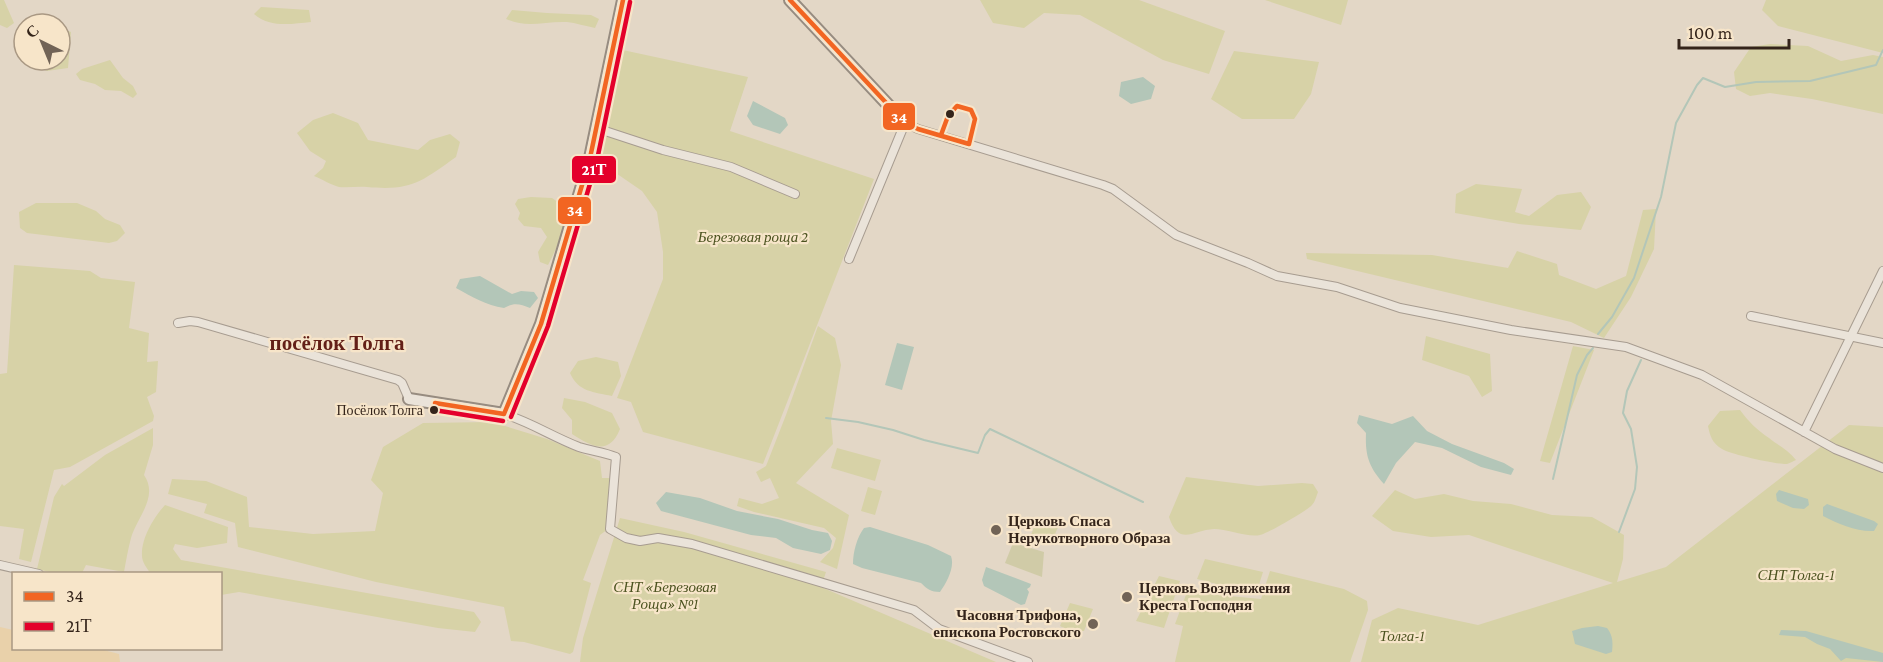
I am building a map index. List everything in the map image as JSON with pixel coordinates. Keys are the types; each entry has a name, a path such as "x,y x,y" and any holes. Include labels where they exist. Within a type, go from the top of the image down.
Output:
{"street":[{"path":"504,414 541,324 591,158 623,0"},
{"path":"790,0 905,123 918,129 1113,189 1176,235 1248,262 1277,276 1337,287 1400,308 1511,330 1626,347 1702,375 1835,450 1883,468"},
{"path":"849,259 905,123"},
{"path":"596,128 663,150 731,167 795,194"},
{"path":"1804,432 1883,271"},
{"path":"1751,316 1883,343"},
{"path":"178,323 198,322 398,380 402,383 409,399 504,414 545,430 581,448 604,452 616,458 610,529 621,536 640,541 658,538 692,544 914,610 939,629 1028,662"},
{"path":"0,565 34,572"}],"green space":[{"path":"0,0 4,0 12,18 12,24 7,28 0,25"},
{"path":"980,0 1139,0 1225,31 1209,74 1163,60 1080,15 1044,13 1024,28 993,23"},
{"path":"1265,0 1348,0 1341,25"},
{"path":"1766,0 1883,0 1883,53 1778,26 1762,10"},
{"path":"261,7 309,10 311,22 281,24 267,21 254,14"},
{"path":"512,10 591,15 599,19 595,28 567,22 522,24 506,19"},
{"path":"1770,44 1808,46 1841,61 1873,55 1883,57 1883,114 1770,93 1750,96 1736,89 1734,72 1751,47"},
{"name":"Березовая роща 2","path":"618,49 748,77 730,131 874,179 763,464 643,432 631,402 617,398 663,279 663,252 657,212 642,191 594,158"},
{"path":"1234,51 1319,62 1311,94 1294,119 1242,119 1211,99"},
{"path":"110,60 123,78 133,86 137,94 133,98 121,91 105,90 95,84 80,80 76,74 82,69"},
{"path":"333,113 358,123 368,140 418,150 430,140 450,134 460,142 456,157 424,179 405,186 382,188 336,186 314,176 323,168 326,161 310,151 297,133 313,120"},
{"path":"1476,184 1522,189 1515,212 1529,216 1557,195 1581,192 1591,207 1581,230 1519,224 1455,213 1456,194"},
{"path":"552,198 565,207 560,237 548,265 540,262 538,252 547,237 541,228 524,226 518,219 520,213 515,204 518,199"},
{"path":"36,203 77,203 120,225 125,233 117,241 109,243 27,233 20,228 19,212"},
{"path":"1656,209 1654,249 1631,297 1604,338 1571,322 1307,259 1306,253 1432,255 1508,268 1517,251 1557,264 1559,275 1596,289 1626,276 1643,210"},
{"path":"14,265 90,271 101,278 135,282 129,328 149,333 147,362 158,361 156,392 147,397 154,416 153,421 70,467 54,470 31,562 19,559 24,529 0,526 0,374 7,373"},
{"path":"818,326 835,338 841,365 831,421 833,444 796,483 849,515 837,569 820,562 833,548 836,538 824,528 737,506 739,498 762,504 779,498 770,478 761,482 756,472 766,466"},
{"path":"1426,336 1490,354 1492,391 1482,397 1469,376 1422,360"},
{"path":"1573,346 1594,350 1550,463 1540,461"},
{"path":"596,357 618,362 621,376 612,396 582,388 570,373 578,361"},
{"path":"564,398 585,402 612,413 620,429 616,438 605,446 599,446 572,434 572,420 562,408"},
{"path":"1740,410 1757,429 1796,460 1787,464 1765,461 1726,451 1716,444 1708,426 1720,411"},
{"path":"492,422 547,439 600,461 602,478 610,478 608,529 600,535 583,580 591,583 573,652 570,654 524,642 511,641 504,607 376,582 238,547 235,523 204,513 207,504 168,494 172,479 206,481 247,497 249,527 313,534 375,531 383,493 371,480 383,447 423,423"},
{"name":"СНТ Толга-1","path":"1849,425 1883,427 1883,662 1361,662 1372,620 1398,608 1478,625 1613,583 1469,535 1431,537 1393,531 1372,516 1395,490 1415,499 1444,494 1473,501 1511,504 1552,515 1592,517 1624,535 1623,559 1617,582 1666,567"},
{"path":"153,428 153,445 144,475 148,483 148,499 131,538 124,572 86,565 82,572 50,572 37,569 54,497 62,484 64,486 105,455"},
{"path":"837,448 881,460 875,481 831,468"},
{"path":"1186,477 1258,486 1313,484 1318,492 1309,508 1264,534 1255,536 1214,529 1187,535 1177,532 1169,517"},
{"path":"868,487 882,491 875,515 861,511"},
{"path":"165,505 228,527 227,543 197,548 175,544 173,549 181,560 474,612 481,622 475,632 438,628 239,592 222,595 222,572 149,572 142,558 142,549 146,535"},
{"name":"СНТ «Березовая Роща» №1","path":"620,518 684,532 826,572 821,587 996,662 580,662 583,638"},
{"path":"1037,520 1058,527 1051,544 1030,537"},
{"path":"1205,559 1263,572 1256,594 1197,579"},
{"path":"1270,571 1344,589 1367,601 1368,610 1350,662 1175,662 1183,626 1175,624 1187,592 1261,599"},
{"path":"1159,576 1180,581 1164,628 1136,621"},
{"path":"1070,603 1093,609 1084,631 1070,631 1060,626"}],"sand":[{"path":"0,627 12,630 12,650 104,650 119,654 120,662 0,662"}],"shaded area":[{"path":"1143,77 1155,86 1151,99 1131,104 1119,96 1121,82"},
{"path":"753,101 785,118 788,125 780,134 753,125 747,116"},
{"path":"480,276 512,294 521,291 534,292 538,298 530,308 517,304 504,308 485,303 456,288 460,279"},
{"path":"897,343 914,347 902,390 885,385"},
{"path":"1359,415 1392,424 1413,416 1427,431 1452,444 1504,463 1514,469 1511,475 1481,467 1442,448 1415,442 1396,463 1384,484 1369,461 1366,433 1357,423"},
{"path":"1779,490 1808,499 1809,505 1804,509 1793,508 1777,501 1776,494"},
{"path":"666,492 700,498 737,511 778,519 828,533 832,541 830,550 821,554 793,548 776,538 751,535 661,511 656,503"},
{"path":"1827,504 1878,524 1874,531 1841,525 1823,516 1823,507"},
{"path":"870,527 928,545 951,556 951,570 940,592 929,590 921,583 853,564 859,536 864,528"},
{"path":"1013,543 1044,552 1042,577 1005,563"},
{"path":"986,567 1031,584 1027,589 1029,592 1025,604 1021,605 984,586 982,580"},
{"path":"1598,626 1607,628 1609,631 1612,639 1612,652 1606,654 1575,644 1572,631"},
{"path":"1781,630 1806,631 1883,653 1883,662 1846,658 1841,661 1830,649 1805,637 1779,635"}],"waterway":[{"path":"1598,334 1612,317 1634,278 1661,197 1676,123 1703,78 1725,87 1756,82 1810,81 1876,65 1883,50"},
{"path":"1553,479 1577,375 1593,348"},
{"path":"1619,532 1635,489 1637,467 1631,429 1623,413 1627,391 1641,360"},
{"path":"826,418 893,430 978,453 990,429 1143,502"}],"transit line":[{"name":"34","path":"504,414 541,324 590,158 623,0"},
{"name":"34","path":"790,0 905,123 918,129 969,144 975,119 971,110 957,106 948,116 941,135"},
{"name":"21Т","path":"511,417 548,326 597,160 630,2"},
{"name":"34","path":"435,403 504,414"},
{"name":"21Т","path":"434,410 503,421"}],"place":[{"name":"Посёлок Толга","path":"434,410"},
{"name":"Церковь Спаса Нерукотворного Образа","path":"996,530"},
{"name":"Церковь Воздвижения Креста Господня","path":"1127,597"},
{"name":"Часовня Трифона, епископа Ростовского","path":"1093,624"}],"district":[{"name":"посёлок Толга","path":"337,343"}],"park label":[{"name":"Толга-1","path":"1402,636"}]}
